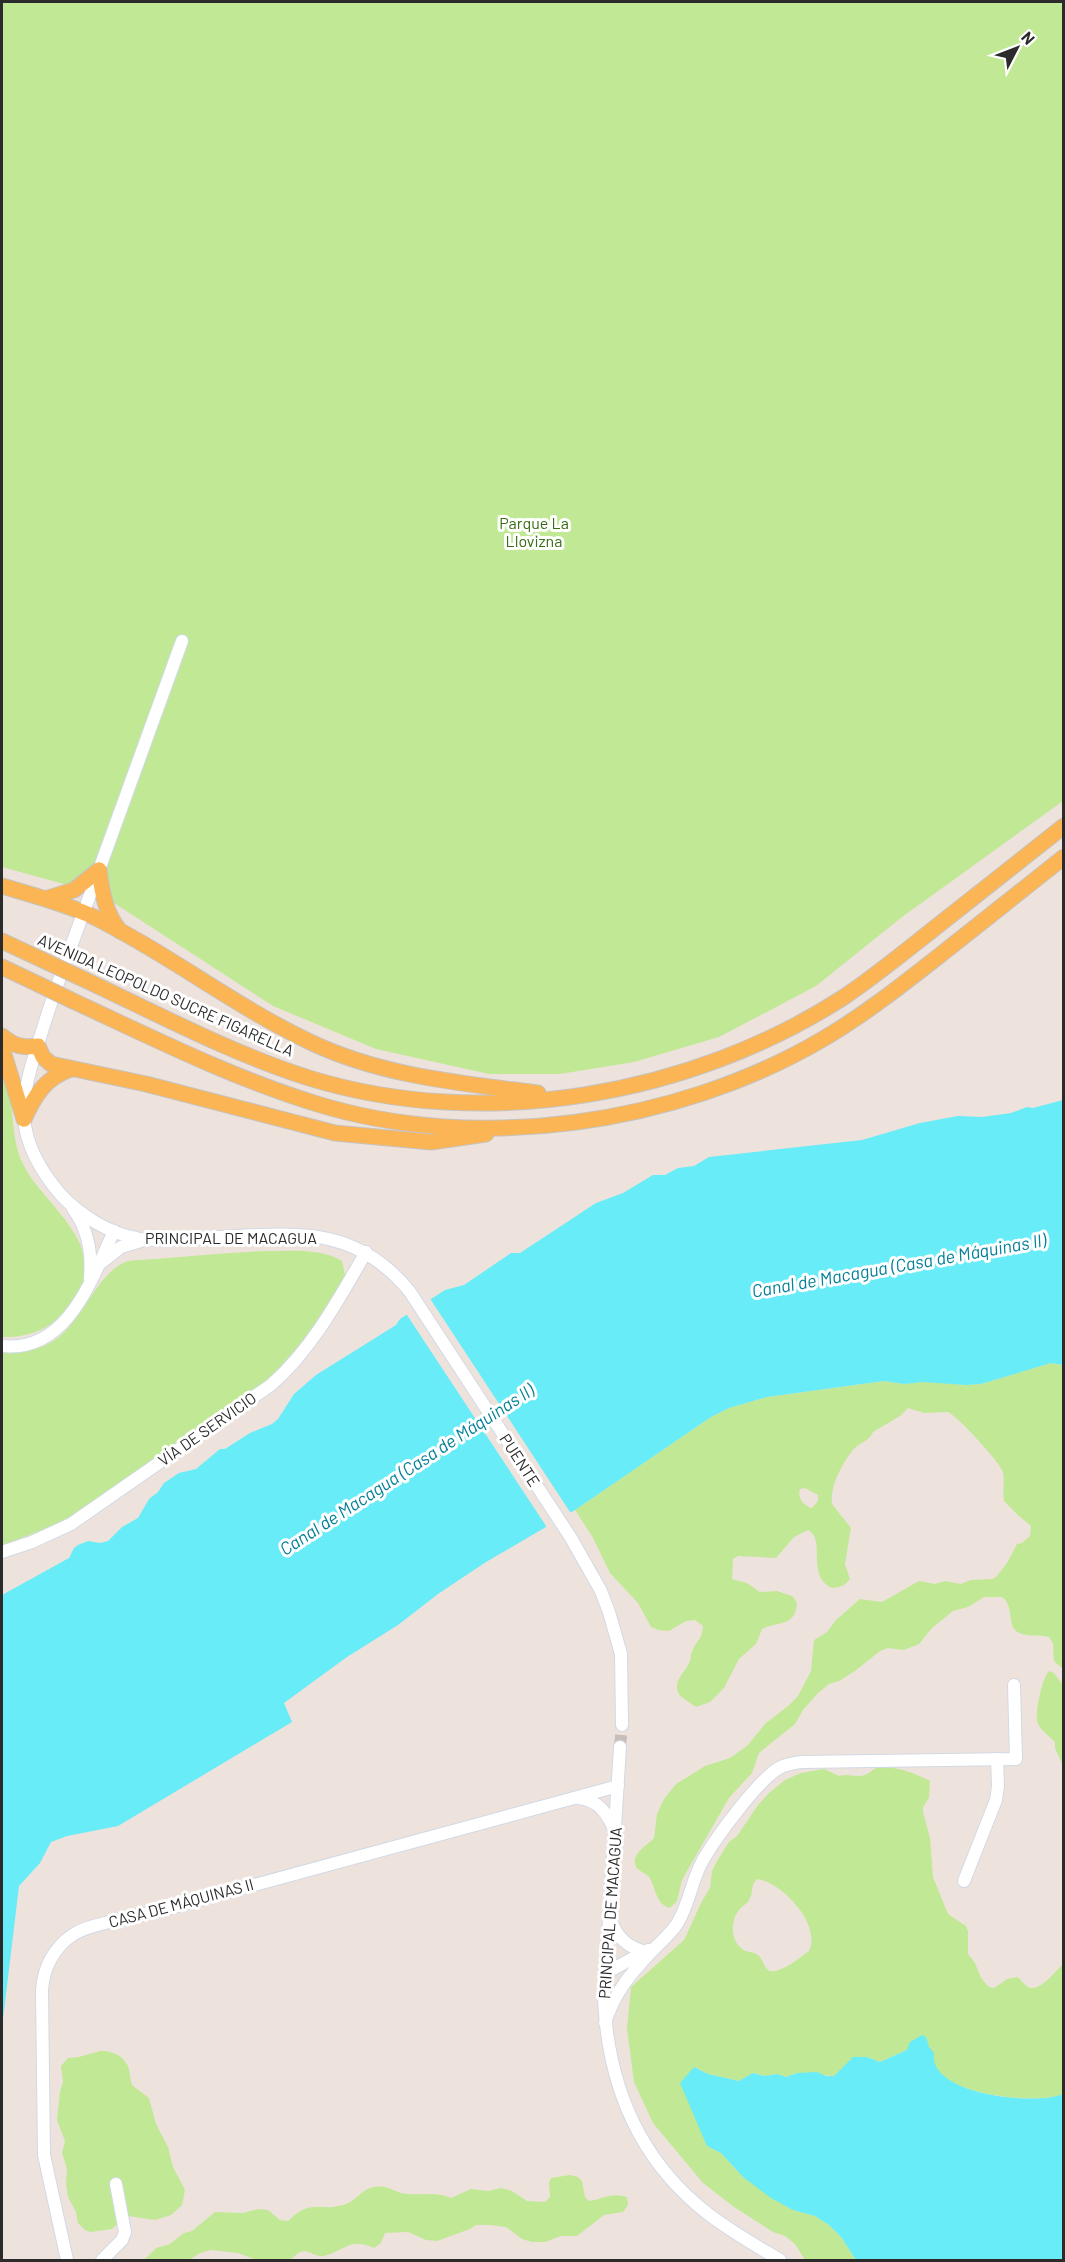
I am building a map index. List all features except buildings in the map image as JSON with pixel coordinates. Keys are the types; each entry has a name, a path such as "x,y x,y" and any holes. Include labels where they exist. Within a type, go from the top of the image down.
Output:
{"main road":[{"name":"AVENIDA LEOPOLDO SUCRE FIGARELLA","path":"2,941 278,1067 347,1088 389,1096 476,1104 565,1097 664,1078 735,1054 790,1028 866,982 1064,826"},
{"path":"2,967 214,1066 315,1104 377,1119 415,1125 505,1127 570,1122 629,1113 690,1096 772,1065 823,1039 866,1011 1064,857"},
{"path":"46,899 74,890 99,870 109,914 123,934"},
{"path":"2,886 83,913 263,1016 324,1048 412,1076 565,1097"},
{"path":"2,1036 11,1043 24,1048 38,1046 43,1057 51,1064 108,1075 359,1137 431,1142 462,1139 505,1127"},
{"path":"2,1048 24,1119"},
{"path":"24,1119 40,1088 58,1073 71,1069"}],"street":[{"name":"PRINCIPAL DE MACAGUA","path":"182,642 83,913 26,1084 24,1119 27,1137 35,1158 47,1178 64,1198 91,1219 114,1231 147,1239 253,1235 311,1236 345,1243 366,1252 390,1271 410,1292"},
{"path":"64,1198 80,1221 90,1248 90,1282"},
{"path":"2,1346 30,1342 60,1326 75,1310 114,1231"},
{"path":"97,1268 121,1247 147,1239"},
{"name":"VÍA DE SERVICIO","path":"2,1552 32,1542 71,1524 271,1385 291,1366 312,1340 366,1252"},
{"name":"PUENTE","path":"410,1292 571,1538 601,1591 616,1633 622,1670 622,1725"},
{"path":"605,2023 620,1988 676,1926 684,1912 701,1864 718,1837 753,1793 780,1768 801,1762 1016,1759 1014,1685"},
{"name":"PRINCIPAL DE MACAGUA","path":"620,1747 604,1974 605,2023 611,2059 622,2099 654,2157 680,2188 708,2214 780,2260"},
{"path":"964,1881 996,1800 997,1759"},
{"name":"CASA DE MÁQUINAS II","path":"67,2260 44,2155 42,2058 42,1980 49,1963 66,1940 97,1925 189,1903 618,1786"},
{"path":"573,1798 593,1802 602,1808 615,1835"},
{"path":"609,1915 616,1932 624,1942 630,1947 646,1952"},
{"path":"604,1974 662,1942"},
{"path":"102,2260 122,2240 125,2232 116,2184"}],"green space":[{"name":"Parque La Llovizna","path":"2,2 1063,2 1063,801 902,917 816,986 719,1037 634,1062 560,1074 489,1074 376,1049 273,1006 100,894 2,867"},
{"path":"2,1069 9,1091 19,1156 31,1178 68,1223 78,1239 84,1256 85,1273 78,1293 60,1316 37,1331 11,1337 2,1337"},
{"path":"268,1251 316,1252 342,1261 345,1275 342,1282 302,1343 266,1382 66,1520 2,1546 2,1353 36,1349 58,1338 67,1330 107,1276 126,1262"},
{"path":"1051,1363 1063,1365 1063,1669 1054,1661 1053,1643 1049,1637 1024,1634 1013,1628 1008,1605 1002,1597 984,1597 968,1607 953,1611 932,1628 919,1644 904,1650 888,1648 880,1651 855,1671 829,1684 818,1693 803,1710 795,1724 759,1753 752,1773 729,1798 682,1880 677,1901 670,1908 665,1906 661,1903 649,1877 635,1864 636,1856 654,1838 657,1814 664,1799 676,1784 705,1766 730,1758 747,1746 765,1724 798,1696 811,1671 814,1640 827,1632 836,1620 860,1599 882,1602 919,1581 935,1584 945,1581 961,1584 971,1580 993,1579 1007,1563 1017,1544 1030,1536 1031,1526 1004,1501 1003,1472 987,1450 961,1422 948,1412 924,1413 908,1408 854,1448 837,1476 832,1504 851,1528 845,1564 850,1579 846,1583 832,1588 824,1582 818,1567 816,1541 808,1530 794,1537 776,1558 738,1556 733,1559 732,1579 747,1583 760,1592 777,1591 792,1596 797,1607 787,1621 762,1629 756,1644 739,1659 724,1688 710,1702 696,1707 680,1696 677,1686 688,1666 703,1626 695,1620 686,1621 669,1631 651,1627 638,1603 610,1573 592,1536 575,1510 711,1417 729,1408 767,1397 884,1381 904,1384 923,1381 981,1384","holes":["805,1488 818,1495 818,1501 812,1508 806,1505 799,1495 800,1489"]},
{"path":"1049,1671 1054,1673 1063,1685 1063,1766 1055,1748 1055,1742 1041,1729 1037,1719 1041,1688"},
{"path":"878,1767 899,1769 930,1781 929,1798 923,1807 923,1812 930,1838 933,1877 948,1914 966,1926 968,1954 975,1963 981,1978 989,1987 994,1988 1007,1979 1017,1977 1028,1987 1037,1987 1063,1964 1064,2094 1051,2097 1016,2098 976,2091 958,2085 944,2077 935,2068 926,2037 907,2050 880,2062 867,2057 853,2057 834,2076 797,2073 786,2077 778,2074 764,2076 754,2073 739,2081 708,2074 694,2067 707,2146 721,2153 743,2177 793,2210 815,2216 829,2225 841,2237 856,2260 805,2260 795,2244 785,2236 773,2232 734,2207 703,2183 653,2123 634,2082 627,2029 631,1987 684,1940 710,1888 712,1871 717,1861 729,1842 737,1836 769,1793 785,1780 801,1773 824,1769 839,1776 862,1776","holes":["757,1879 767,1882 797,1906 810,1929 811,1940 809,1951 789,1965 772,1971 766,1968 758,1955 741,1948 733,1935 736,1914 749,1900 755,1881"]},
{"path":"100,2051 121,2057 129,2069 132,2085 149,2098 156,2124 185,2190 182,2205 171,2215 155,2220 128,2216 112,2229 90,2232 78,2223 76,2212 68,2197 67,2169 62,2153 65,2141 57,2120 63,2082 61,2066 68,2058"},
{"path":"570,2175 582,2181 585,2197 589,2201 621,2196 627,2197 628,2205 623,2212 604,2215 577,2236 561,2236 545,2242 522,2239 506,2227 476,2225 437,2241 426,2240 408,2232 385,2233 381,2243 374,2248 353,2244 324,2256 304,2251 290,2260 257,2260 238,2253 211,2250 200,2253 189,2260 144,2260 156,2248 170,2244 184,2233 192,2231 215,2212 243,2213 258,2209 268,2210 280,2220 288,2221 303,2210 347,2204 366,2190 379,2187 407,2194 438,2194 451,2198 471,2189 488,2191 501,2188 512,2191 527,2201 545,2202 550,2197 551,2178"}],"water":[{"name":"Canal de Macagua (Casa de Máquinas II)","path":"1063,1100 1063,1365 1051,1363 981,1384 923,1382 904,1384 884,1381 767,1397 729,1408 711,1417 575,1510 486,1562 438,1594 398,1625 347,1657 284,1703 292,1722 118,1826 67,1836 51,1842 40,1863 19,1886 2,2027 2,1595 69,1558 78,1545 88,1541 100,1543 108,1541 122,1527 138,1518 149,1499 164,1483 179,1473 196,1469 220,1449 225,1449 250,1433 272,1424 278,1419 294,1394 316,1375 396,1325 400,1319 445,1290 464,1285 511,1253 520,1253 596,1203 623,1193 653,1175 665,1175 678,1168 694,1166 709,1157 862,1140 920,1123 958,1116 982,1117 1011,1113 1027,1107 1033,1108"},
{"path":"922,2035 926,2037 934,2053 936,2067 947,2079 965,2088 986,2094 1030,2099 1063,2094 1063,2260 856,2260 841,2237 829,2225 815,2216 793,2210 771,2198 743,2177 721,2153 707,2146 680,2083 694,2067 708,2074 739,2081 753,2073 764,2076 778,2074 786,2077 797,2073 817,2072 826,2076 834,2076 853,2057 867,2057 880,2062 907,2050 910,2042"}],"pier":[{"path":"429,1297 572,1515 548,1529 405,1312"}],"tunnel":[{"path":"620,1747 622,1725"}]}
